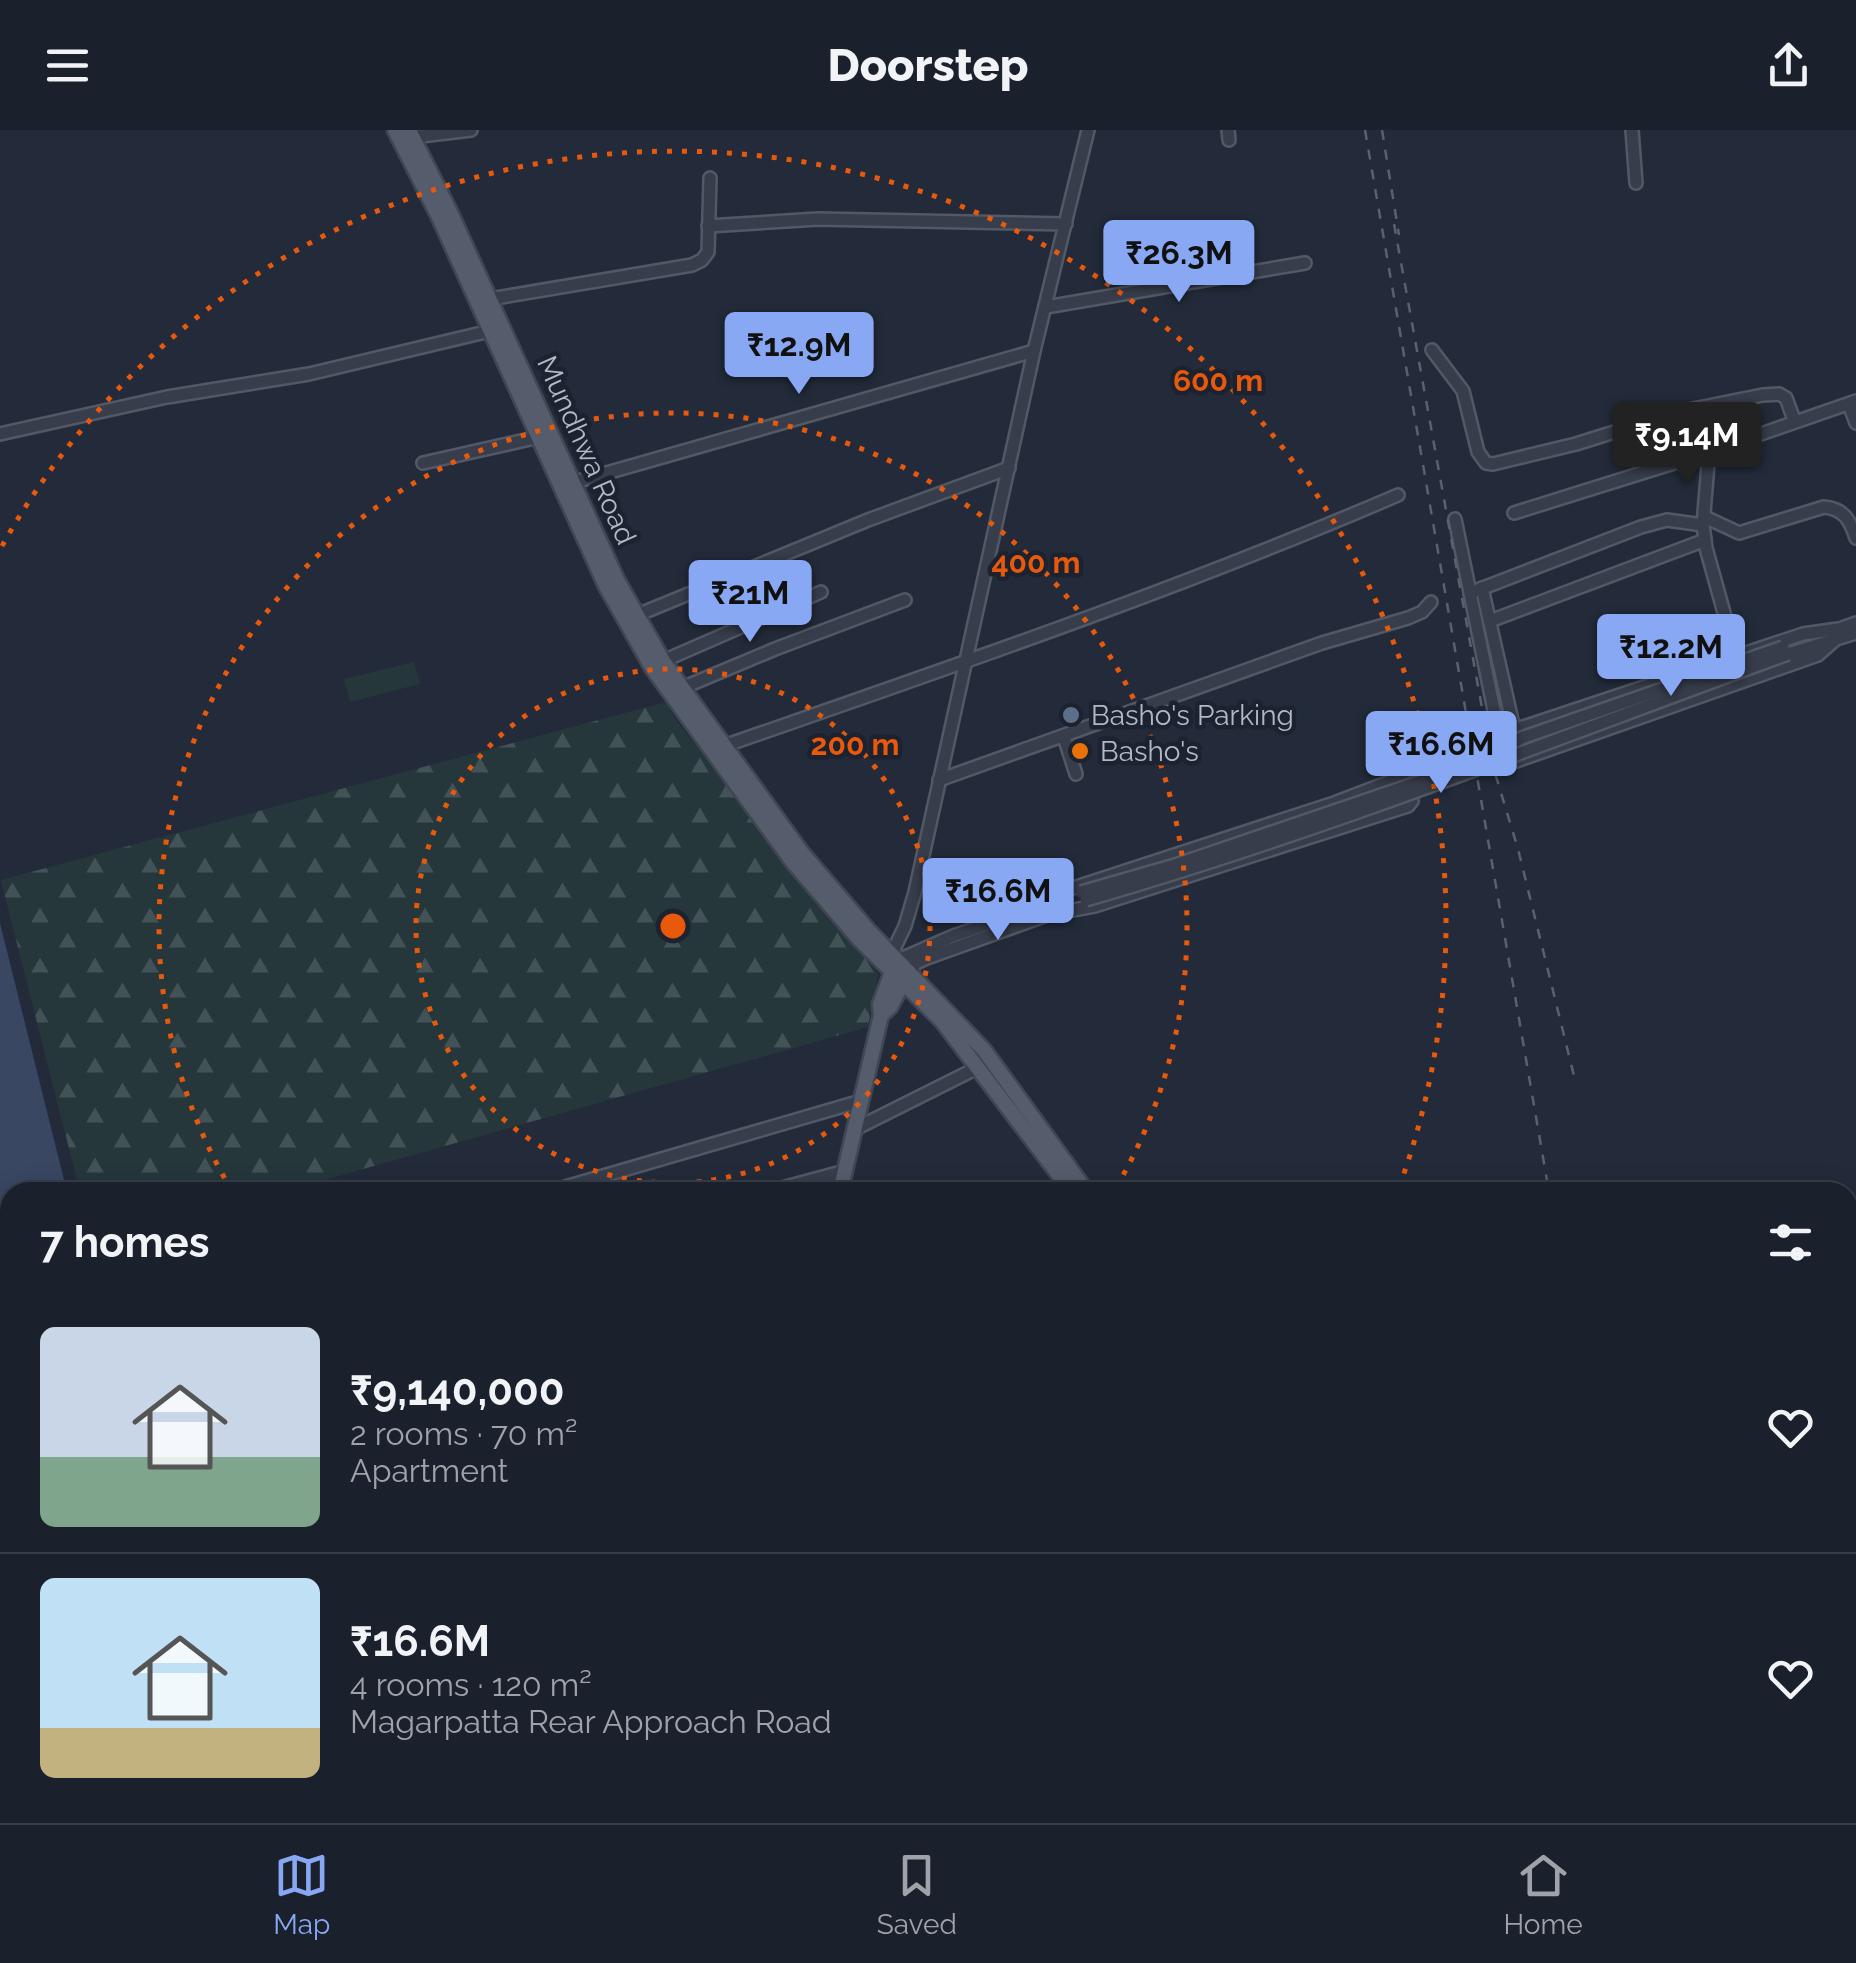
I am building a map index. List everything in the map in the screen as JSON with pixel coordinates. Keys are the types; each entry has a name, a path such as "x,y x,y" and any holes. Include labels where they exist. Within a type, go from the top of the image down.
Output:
{"main road":[{"name":"Mundhwa Road","path":"395,130 574,482 663,669 682,688 802,853 1079,1182"},
{"name":"Mundhwa Road","path":"411,134 490,299 497,329 539,437 606,586 792,861 828,906 984,1050 1066,1182"},
{"path":"842,1182 881,1015 890,1007 899,968"}],"street":[{"path":"411,134 471,130"},
{"path":"899,968 1034,351 1088,130"},
{"path":"1632,130 1636,183"},
{"path":"490,299 692,265 702,260 708,252 710,178"},
{"path":"708,226 818,219 1066,224"},
{"path":"1046,307 1305,263"},
{"path":"0,434 168,397 309,374 497,329"},
{"path":"1432,350 1463,391 1478,452 1486,463 1576,444 1692,410 1779,394 1786,398 1793,417"},
{"path":"574,482 1034,351"},
{"path":"1514,514 1853,402 1856,423"},
{"path":"1692,410 1714,451 1704,521 1707,560 1736,656"},
{"path":"423,463 539,437"},
{"path":"635,616 868,520 1009,468"},
{"path":"724,746 1097,616 1398,495"},
{"path":"1476,591 1667,520 1704,521 1738,533 1824,507 1836,508 1844,513 1856,538"},
{"path":"1455,519 1476,591 1499,735 1506,762 1512,764 1818,655 1837,635 1856,623"},
{"path":"1490,621 1705,540"},
{"path":"1476,591 1490,621 1514,729"},
{"path":"663,669 820,592"},
{"path":"682,688 905,600"},
{"path":"938,780 1322,644 1408,618 1422,612 1431,602"},
{"path":"1499,735 1803,634 1856,633"},
{"path":"899,968 952,936 1019,914 1179,873 1370,810 1785,651 1837,635"},
{"path":"1064,737 1076,774"},
{"path":"1019,914 1042,898 1405,778 1412,801 1408,806 1095,906 1046,915"},
{"path":"899,968 1046,915 1084,896"},
{"path":"855,1129 979,1067"},
{"path":"582,1182 861,1101"},
{"path":"804,1182 845,1171"}],"green space":[{"path":"414,662 420,684 350,702 344,679"},
{"path":"666,702 678,723 878,974 868,1027 317,1182 77,1182 1,880"}],"water":[{"path":"0,923 65,1182 0,1182"}],"railway":[{"path":"1365,130 1547,1182"},
{"path":"1382,130 1399,235"},
{"path":"1394,224 1492,763 1518,849 1576,1084"}],"place":[{"name":"Basho's Parking","path":"1071,715"},
{"name":"Basho's","path":"1080,751"}]}
